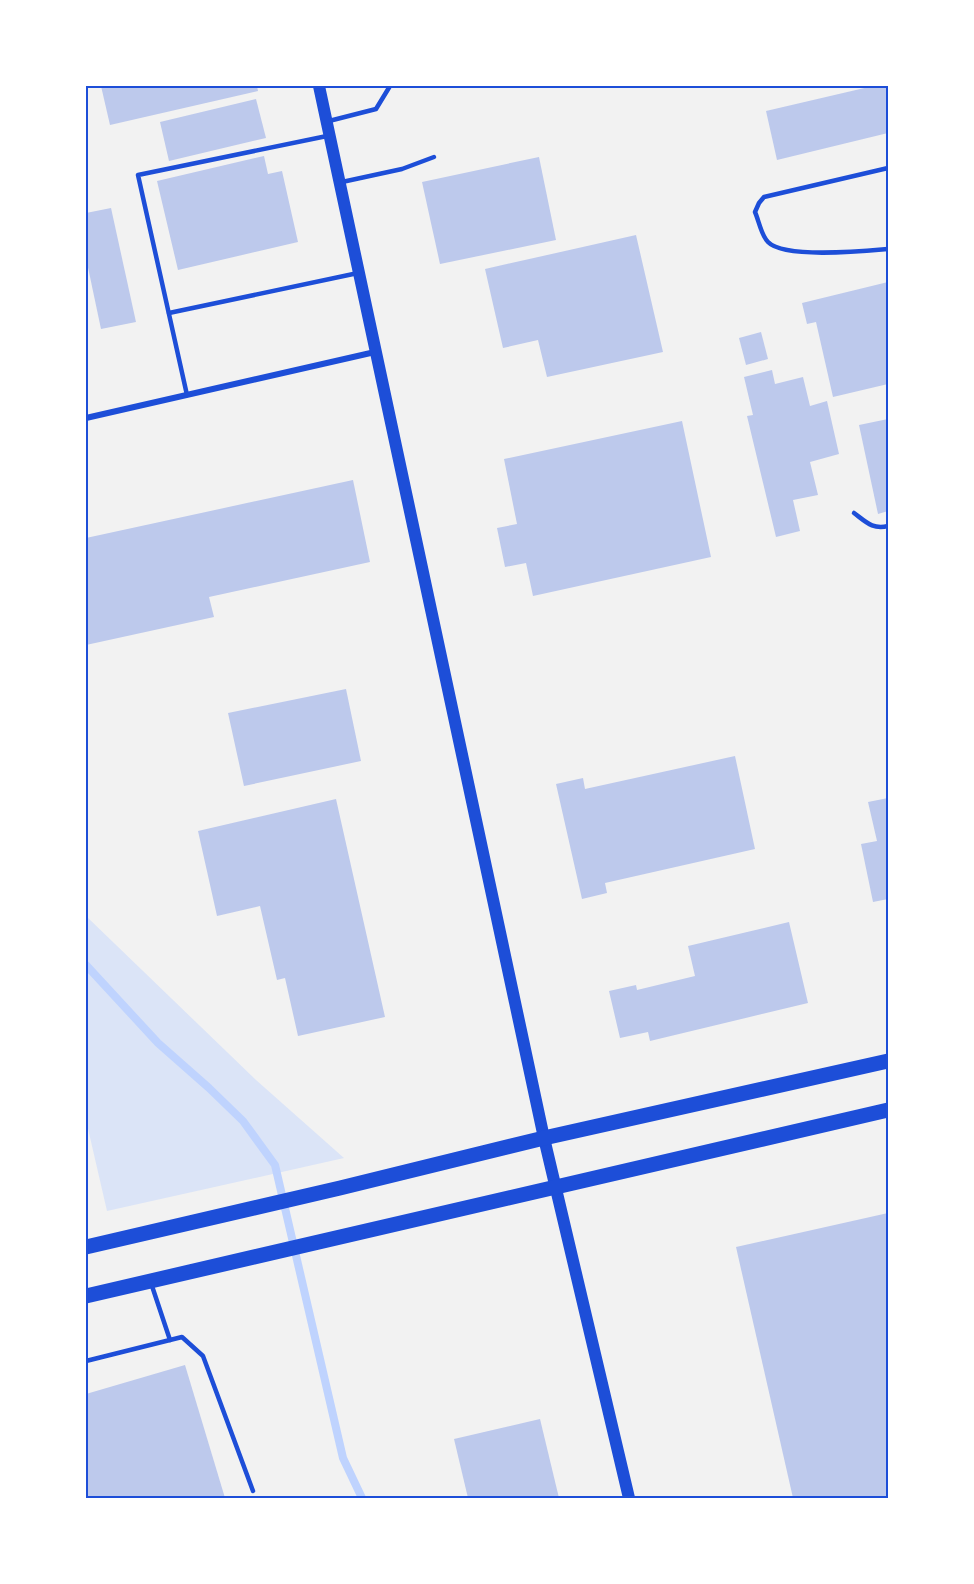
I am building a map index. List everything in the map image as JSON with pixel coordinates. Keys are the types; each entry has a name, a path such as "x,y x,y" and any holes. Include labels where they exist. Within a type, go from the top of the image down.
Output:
{"main road":[{"path":"319,86 543,1138 629,1498"},
{"path":"86,1247 543,1138 888,1061"},
{"path":"86,1296 888,1110"}],"street":[{"path":"86,418 375,352"}],"lane":[{"path":"327,122 376,109 390,86"},
{"path":"187,395 138,175 330,136"},
{"path":"339,182 402,168 434,157"},
{"path":"888,168 764,197 755,212 768,243 779,250 843,253 888,249"},
{"path":"169,313 358,273"},
{"path":"854,513 870,526 880,528 888,526"},
{"path":"150,1281 170,1340"},
{"path":"86,1361 182,1337 203,1356 253,1491"}],"shaded area":[{"path":"86,916 256,1080 344,1158 107,1211 86,1120"}],"building":[{"path":"101,86 257,86 258,91 110,125"},
{"path":"873,86 888,86 888,133 777,160 766,111"},
{"path":"256,99 266,138 169,161 160,122"},
{"path":"264,156 268,174 282,171 298,242 178,270 157,181"},
{"path":"539,157 556,240 440,264 422,182"},
{"path":"111,208 136,322 101,329 86,258 86,213"},
{"path":"636,235 663,352 547,377 538,340 503,348 485,269"},
{"path":"888,282 888,384 833,397 816,322 807,324 802,303"},
{"path":"761,332 768,359 746,365 739,338"},
{"path":"772,370 775,384 803,377 810,406 827,401 839,454 810,462 818,495 793,500 800,531 776,537 747,416 753,415 744,377"},
{"path":"888,419 888,511 878,514 859,425"},
{"path":"682,421 711,557 533,596 526,563 505,567 497,528 517,524 504,459"},
{"path":"353,480 370,562 209,597 214,617 86,645 86,538"},
{"path":"346,689 361,761 244,786 228,713"},
{"path":"735,756 755,849 605,883 607,893 582,899 556,784 583,778 585,789"},
{"path":"888,798 888,899 873,902 861,844 877,841 868,802"},
{"path":"336,799 385,1017 298,1036 285,978 277,980 260,906 217,916 198,831"},
{"path":"789,922 808,1003 650,1041 648,1032 620,1038 609,991 636,985 637,990 695,976 688,946"},
{"path":"888,1213 888,1498 793,1498 736,1247"},
{"path":"185,1365 225,1498 86,1498 86,1394"},
{"path":"540,1419 559,1498 468,1498 454,1439"}],"waterway":[{"path":"86,965 158,1043 243,1121 275,1165 343,1458 362,1498"}]}
